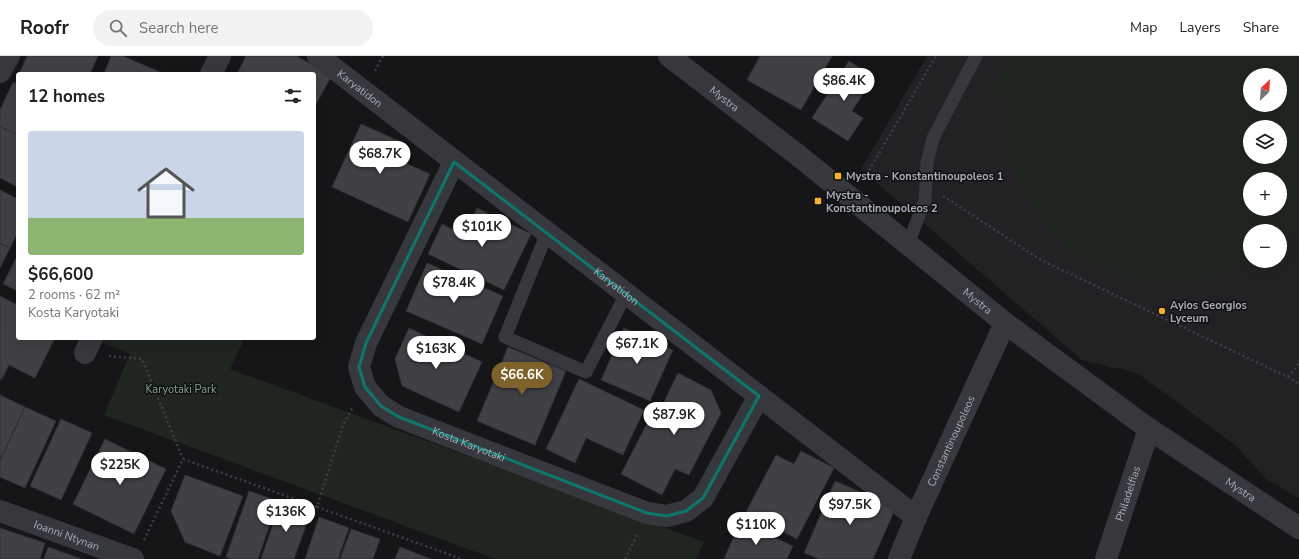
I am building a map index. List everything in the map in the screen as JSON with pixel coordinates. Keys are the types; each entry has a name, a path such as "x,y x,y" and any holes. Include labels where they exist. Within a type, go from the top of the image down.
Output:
{"street":[{"path":"0,72 9,56"},
{"path":"212,72 220,56"},
{"name":"Karyatidon","path":"318,56 916,517"},
{"name":"Mystra","path":"669,56 799,156 1005,323 1149,429 1299,528"},
{"name":"Kosta Karyotaki","path":"454,162 366,343 359,367 365,387 380,406 400,417 647,513 667,516 686,511 703,498 759,396"},
{"name":"Constantinoupoleos","path":"899,559 916,517 1005,323"},
{"name":"Philadelfias","path":"1106,559 1149,429"},
{"name":"Ioanni Ntynan","path":"0,511 138,552"}],"lane":[{"path":"908,244 925,200 927,163 933,138 976,56"},
{"path":"547,233 505,336 586,372 626,294"}],"path":[{"path":"864,180 936,56"},
{"path":"926,185 1041,260 1288,377 1299,384"},
{"path":"88,346 142,359 183,459 462,559"},
{"path":"1288,377 1299,364"},
{"path":"317,507 343,425 365,387"},
{"path":"138,552 183,459"},
{"path":"626,559 647,513"}],"highlighted area":[{"path":"454,162 759,396 703,498 686,511 667,516 647,513 399,417 381,406 365,387 359,367 366,343"}],"shaded area":[{"name":"Ayios Georgios Lyceum","path":"927,56 1299,56 1299,498 1266,479 1235,445 1137,373 1082,360 861,169"}],"green space":[{"path":"1011,56 1299,56 1299,220 1287,232 1287,224 1243,224 1243,262 1205,278 1171,282 1135,279 1096,263 1068,247 1044,223 1026,197 1011,163 1005,128 1008,102 991,93"},
{"name":"Karyotaki Park","path":"102,340 244,340 230,369 704,542 696,559 495,559 104,415 130,354 102,342"}],"building":[{"path":"27,56 98,56 91,72 20,72"},
{"path":"111,56 123,56 160,72 105,72"},
{"path":"246,56 296,56 332,75 316,104 316,72 238,72"},
{"path":"760,56 832,56 801,110 747,80"},
{"path":"849,61 874,77 852,111 863,118 848,141 812,118"},
{"path":"13,82 16,83 16,134 0,127 0,110"},
{"path":"361,124 399,141 392,157 430,174 408,222 332,187"},
{"path":"0,127 16,134 16,186 0,178"},
{"path":"0,190 16,198 16,236 10,248 0,243"},
{"path":"477,208 531,234 504,290 428,254 442,224 454,230 461,217 471,222"},
{"path":"0,243 10,248 0,268"},
{"path":"16,258 16,290 3,284"},
{"path":"427,263 503,296 482,344 406,311"},
{"path":"0,296 16,304 16,340 54,340 35,378 9,365 2,379 0,379"},
{"path":"409,328 482,362 459,412 402,386 395,359"},
{"path":"624,328 673,350 650,401 601,380"},
{"path":"508,347 566,371 535,445 477,421"},
{"path":"678,373 711,390 721,413 689,475 675,469 662,495 621,474 654,410 676,421 681,410 664,402"},
{"path":"579,379 644,410 623,455 586,438 575,463 546,449"},
{"path":"0,395 25,407 0,460"},
{"path":"25,407 56,421 25,488 0,477 0,461"},
{"path":"61,419 92,433 61,500 30,486"},
{"path":"105,439 166,469 134,534 73,504"},
{"path":"801,451 834,468 797,539 746,512 776,455 794,464"},
{"path":"185,475 243,496 220,556 185,542 171,511"},
{"path":"835,481 896,507 873,559 819,559 804,553"},
{"path":"249,491 278,501 258,559 232,559 226,557"},
{"path":"281,501 311,512 294,559 261,559"},
{"path":"319,517 349,528 338,559 305,559"},
{"path":"740,522 793,546 787,559 724,559"},
{"path":"0,528 45,543 40,559 0,559"},
{"path":"351,529 380,539 373,559 340,559"},
{"path":"48,547 82,559 44,559"},
{"path":"400,547 431,559 395,559"}],"place":[{"name":"Mystra - Konstantinoupoleos 1","path":"838,176"},
{"name":"Mystra - Konstantinoupoleos 2","path":"818,201"},
{"name":"Ayios Georgios Lyceum","path":"1162,311"}]}
